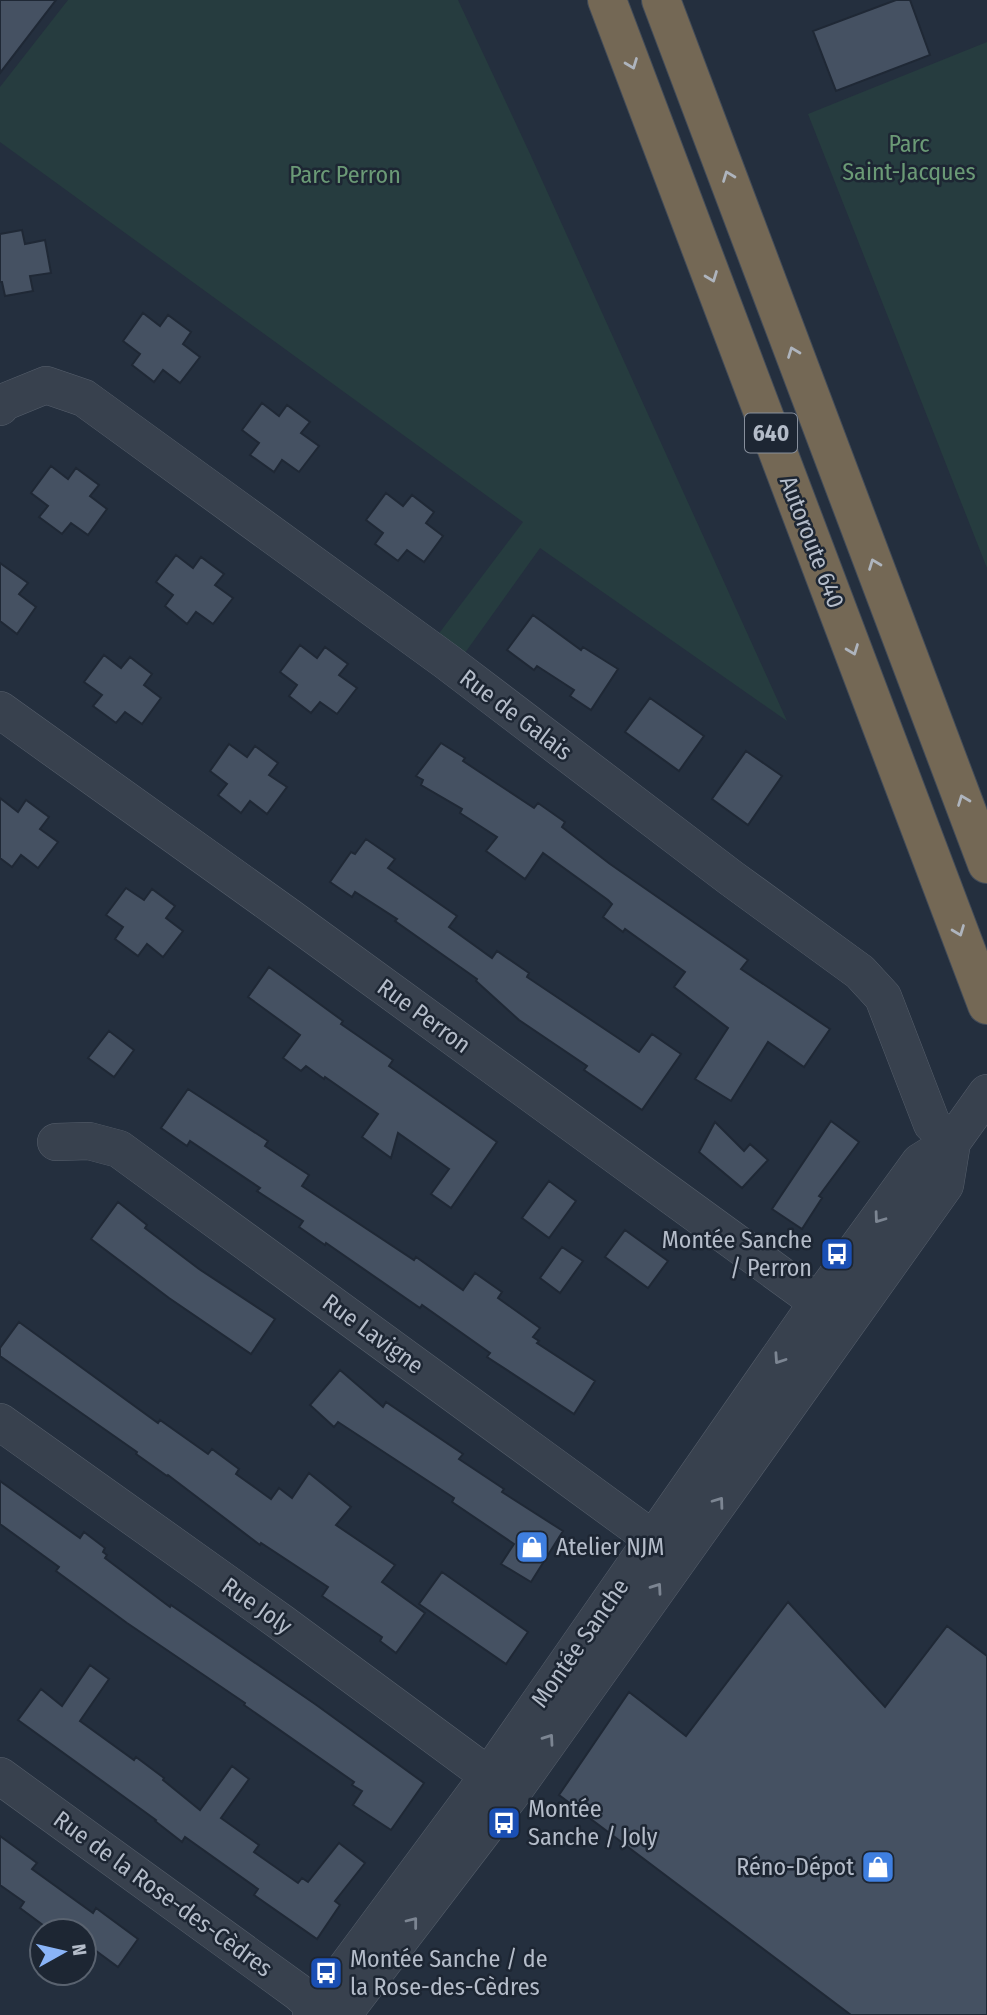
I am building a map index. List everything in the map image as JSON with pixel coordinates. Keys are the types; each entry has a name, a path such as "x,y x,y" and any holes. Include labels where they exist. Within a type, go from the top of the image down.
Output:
{"highway":[{"name":"Autoroute 640","path":"607,0 987,1005"},
{"name":"Autoroute 640","path":"661,0 987,864"}],"street":[{"name":"Rue de Galais","path":"0,407 2,403 46,385 83,398 446,661 731,878 860,972 883,997 932,1124 952,1143"},
{"name":"Rue Perron","path":"0,709 847,1324"},
{"name":"Montée Sanche","path":"666,1548 719,1448 818,1302 920,1163 952,1143 987,1093"},
{"name":"Rue Lavigne","path":"56,1142 89,1141 119,1149 666,1548"},
{"name":"Montée Sanche","path":"324,2013 500,1784 666,1548 847,1324 945,1185 952,1143"},
{"name":"Rue Joly","path":"0,1422 282,1623 500,1784"},
{"name":"Rue de la Rose-des-Cèdres","path":"0,1776 324,2013"}],"green space":[{"name":"Parc Perron","path":"68,0 458,0 787,721 540,548 457,664 434,640 523,522 0,142 0,87"},
{"name":"Parc Saint-Jacques","path":"987,42 987,568 808,114"}],"building":[{"path":"0,0 56,0 0,73"},
{"path":"896,0 910,0 930,55 836,91 813,31"},
{"path":"22,230 25,244 45,240 51,273 30,276 33,291 5,296 0,282 0,234"},
{"path":"143,313 160,326 168,315 191,332 183,344 200,357 180,383 163,370 154,382 132,365 140,354 123,341"},
{"path":"262,403 279,416 287,405 310,422 301,433 319,446 299,472 282,460 274,472 250,455 259,443 242,430"},
{"path":"51,466 68,479 76,468 99,485 90,496 107,509 88,535 71,523 62,534 39,517 48,506 31,493"},
{"path":"386,493 403,506 412,495 434,512 426,523 443,536 424,562 407,550 398,561 375,544 383,533 366,520"},
{"path":"176,555 193,568 201,557 224,574 215,585 233,598 213,624 196,612 187,624 165,606 173,595 156,582"},
{"path":"0,563 28,583 19,594 36,607 17,634 0,621"},
{"path":"533,615 581,650 583,647 618,669 591,710 570,696 574,690 537,666 534,670 507,650"},
{"path":"300,645 317,658 325,647 348,664 339,675 357,688 337,714 320,702 311,713 289,696 297,685 280,672"},
{"path":"104,655 121,668 130,657 152,674 144,685 161,698 142,724 125,712 116,723 93,706 102,695 84,682"},
{"path":"650,698 704,736 679,771 625,732"},
{"path":"441,743 465,758 463,761 534,808 538,803 565,822 562,827 610,864 748,960 741,969 830,1029 804,1067 768,1042 731,1101 695,1079 728,1028 674,987 685,972 625,929 623,932 603,917 612,904 608,900 543,853 525,879 486,851 497,837 460,813 462,809 421,785 423,780 416,776"},
{"path":"229,744 247,757 255,746 278,763 269,775 287,787 267,814 250,801 241,813 218,795 227,784 210,771"},
{"path":"746,751 782,776 748,825 712,799"},
{"path":"0,798 18,812 26,800 49,817 40,829 58,842 38,868 21,855 12,867 0,858"},
{"path":"366,839 395,859 388,868 457,916 449,927 492,958 497,951 529,973 527,977 639,1052 652,1034 681,1054 642,1110 584,1070 587,1066 519,1020 476,981 477,979 395,921 397,919 355,892 352,897 330,882 351,852 355,854"},
{"path":"126,888 144,900 152,889 175,906 166,918 183,931 163,957 147,944 138,956 115,939 123,927 106,915"},
{"path":"269,967 343,1021 341,1024 393,1060 389,1066 497,1142 451,1208 431,1194 449,1169 398,1133 391,1158 362,1137 378,1114 325,1077 324,1079 306,1066 301,1071 283,1058 300,1035 248,997"},
{"path":"109,1031 134,1050 114,1077 88,1058"},
{"path":"188,1089 268,1141 265,1146 309,1175 302,1186 414,1260 416,1257 463,1290 475,1273 502,1292 498,1298 540,1328 533,1337 539,1341 537,1343 595,1381 574,1414 487,1357 490,1353 422,1305 420,1308 299,1227 303,1221 257,1191 260,1188 190,1141 187,1146 161,1128"},
{"path":"831,1121 859,1142 819,1196 822,1198 802,1229 772,1209"},
{"path":"715,1122 744,1151 750,1144 768,1160 742,1188 699,1152"},
{"path":"549,1181 576,1201 549,1238 522,1218"},
{"path":"118,1202 147,1225 145,1228 199,1269 275,1319 251,1354 169,1298 91,1239"},
{"path":"625,1230 668,1261 648,1288 605,1257"},
{"path":"562,1247 583,1261 560,1293 540,1278"},
{"path":"19,1322 158,1423 160,1420 208,1454 212,1449 239,1469 236,1474 271,1499 279,1488 292,1498 309,1473 351,1507 336,1525 395,1565 382,1582 425,1613 396,1653 380,1641 382,1637 322,1596 328,1587 261,1543 260,1545 136,1454 137,1452 0,1356 0,1348"},
{"path":"340,1370 383,1407 386,1402 463,1454 459,1459 504,1489 502,1492 563,1531 531,1582 501,1564 514,1544 452,1502 454,1498 338,1422 334,1427 310,1405"},
{"path":"0,1481 80,1538 84,1532 105,1548 105,1558 170,1607 171,1605 315,1704 424,1783 391,1830 353,1805 362,1791 352,1785 354,1782 244,1705 245,1703 127,1623 56,1571 59,1567 0,1524"},
{"path":"442,1572 528,1632 506,1664 419,1604"},
{"path":"788,1602 885,1707 947,1626 987,1656 987,2015 851,2015 559,1795 629,1692 686,1736"},
{"path":"90,1665 109,1679 80,1721 134,1760 136,1757 200,1810 232,1766 249,1779 221,1818 259,1845 254,1852 298,1883 302,1878 308,1882 339,1843 365,1863 335,1901 340,1905 317,1939 254,1895 258,1889 185,1837 182,1842 156,1820 18,1720 41,1689 62,1706"},
{"path":"0,1836 37,1863 32,1869 93,1913 96,1908 138,1939 118,1967 98,1952 98,1917 32,1917 20,1908 24,1902 0,1885"}],"place":[{"name":"Montée Sanche / Perron","path":"837,1254"},
{"name":"Atelier NJM","path":"532,1547"},
{"name":"Montée Sanche / Joly","path":"504,1823"},
{"name":"Réno-Dépot","path":"878,1867"},
{"name":"Montée Sanche / de la Rose-des-Cèdres","path":"326,1973"}]}
